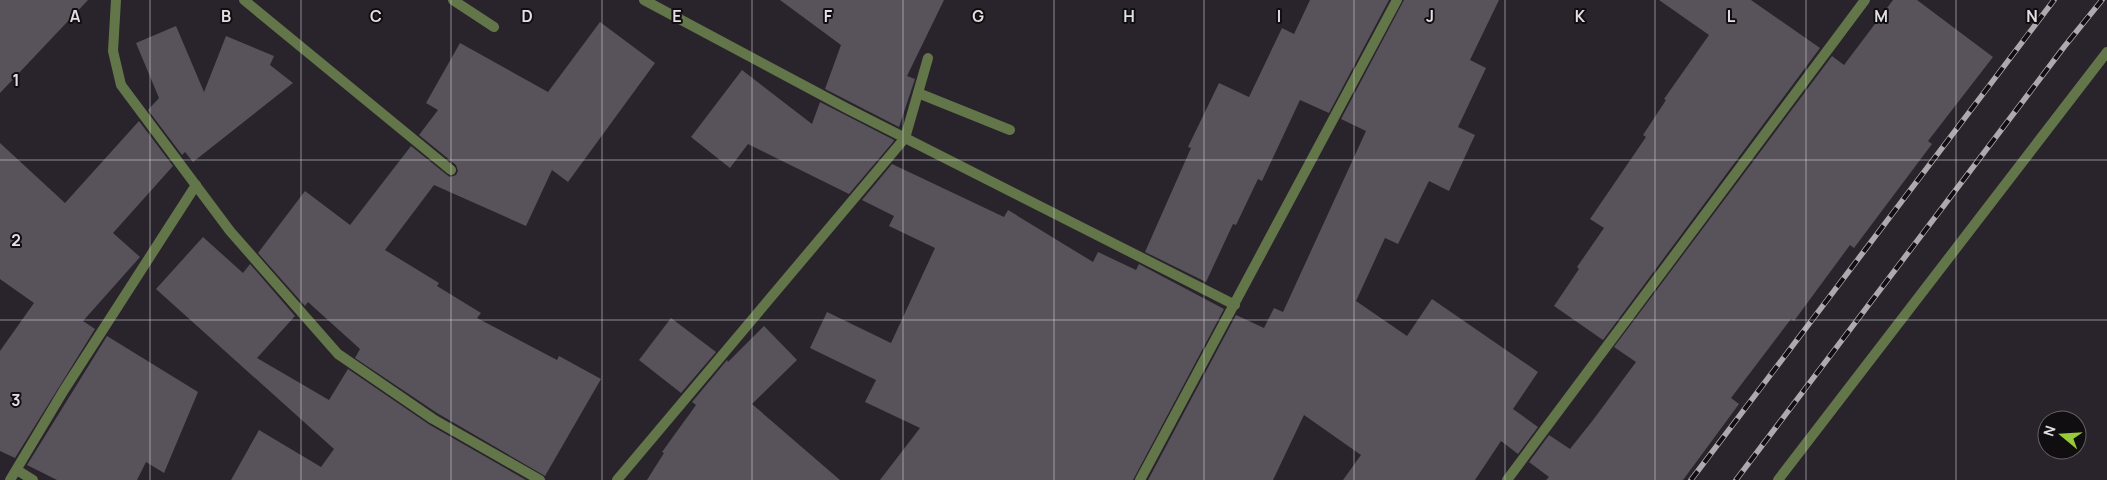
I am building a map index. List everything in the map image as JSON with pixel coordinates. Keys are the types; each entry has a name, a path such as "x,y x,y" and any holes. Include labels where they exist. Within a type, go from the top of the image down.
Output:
{"street":[{"path":"116,0 114,51 121,84 230,231 338,354 433,419 540,480"},
{"path":"244,0 451,170"},
{"path":"453,0 494,27"},
{"path":"644,0 905,138 1235,306"},
{"path":"1140,480 1235,306 1397,0"},
{"path":"1507,480 1866,0"},
{"path":"1778,480 2107,52"},
{"path":"617,480 905,138 928,58"},
{"path":"918,93 1010,130"},
{"path":"10,480 64,390 196,185"},
{"path":"17,470 33,480"}],"building":[{"path":"0,0 88,0 0,93"},
{"path":"780,0 944,0 907,76 915,79 899,127 825,89 841,45"},
{"path":"1310,0 1389,0 1329,113 1300,100 1262,181 1258,179 1236,225 1233,224 1206,282 1145,252 1191,148 1188,147 1219,83 1249,97 1282,28 1294,34"},
{"path":"1404,0 1499,0 1470,60 1486,68 1458,127 1475,135 1449,191 1429,181 1398,244 1385,238 1356,301 1407,336 1432,299 1538,372 1513,409 1538,427 1518,454 1501,441 1475,480 1343,480 1361,455 1304,415 1273,480 1148,480 1236,315 1264,328 1274,308 1283,312 1366,131 1341,119"},
{"path":"1659,0 1751,0 1820,48 1603,340 1554,306 1579,269 1577,267 1604,228 1590,219 1646,137 1643,135 1666,100 1664,99 1709,35"},
{"path":"1893,0 1917,0 1993,57 1928,141 1932,144 1854,248 1850,245 1794,321 1791,319 1731,398 1739,404 1683,480 1546,480 1549,477 1529,462 1549,435 1570,449 1593,420 1636,362 1614,347 1832,56 1844,65"},
{"path":"600,22 655,63 568,182 552,170 526,226 434,185 385,250 439,283 437,286 481,313 477,318 557,360 559,356 601,379 545,476 437,413 355,358 360,349 308,302 305,306 258,253 305,191 350,225 411,146 450,177 456,175 458,171 456,165 419,135 438,110 426,103 460,43 548,92"},
{"path":"176,26 204,92 226,36 274,56 270,65 293,83 193,162 185,152 182,155 148,110 159,98 136,43"},
{"path":"742,70 812,124 820,102 894,140 849,194 748,144 730,168 691,137"},
{"path":"139,121 173,166 113,233 140,257 83,321 95,329 15,458 0,451 0,351 34,303 0,279 0,143 65,203"},
{"path":"892,164 1004,217 1008,210 1093,262 1098,252 1136,270 1139,264 1224,309 1133,480 880,480 920,428 865,402 876,380 810,348 827,312 891,343 935,248 889,226 894,216 862,200"},
{"path":"203,237 243,273 250,264 295,316 257,358 329,400 348,369 430,425 526,480 231,480 259,430 321,467 334,449 156,289"},
{"path":"671,318 716,352 681,393 639,360"},
{"path":"764,326 797,360 752,404 840,480 647,480 664,453 662,452 696,405 692,402 727,360 728,362"},
{"path":"107,336 198,392 164,473 146,462 137,480 57,480 27,465"}],"railway":[{"path":"1691,480 2054,0"},
{"path":"1736,480 2064,47 2102,0"}]}
